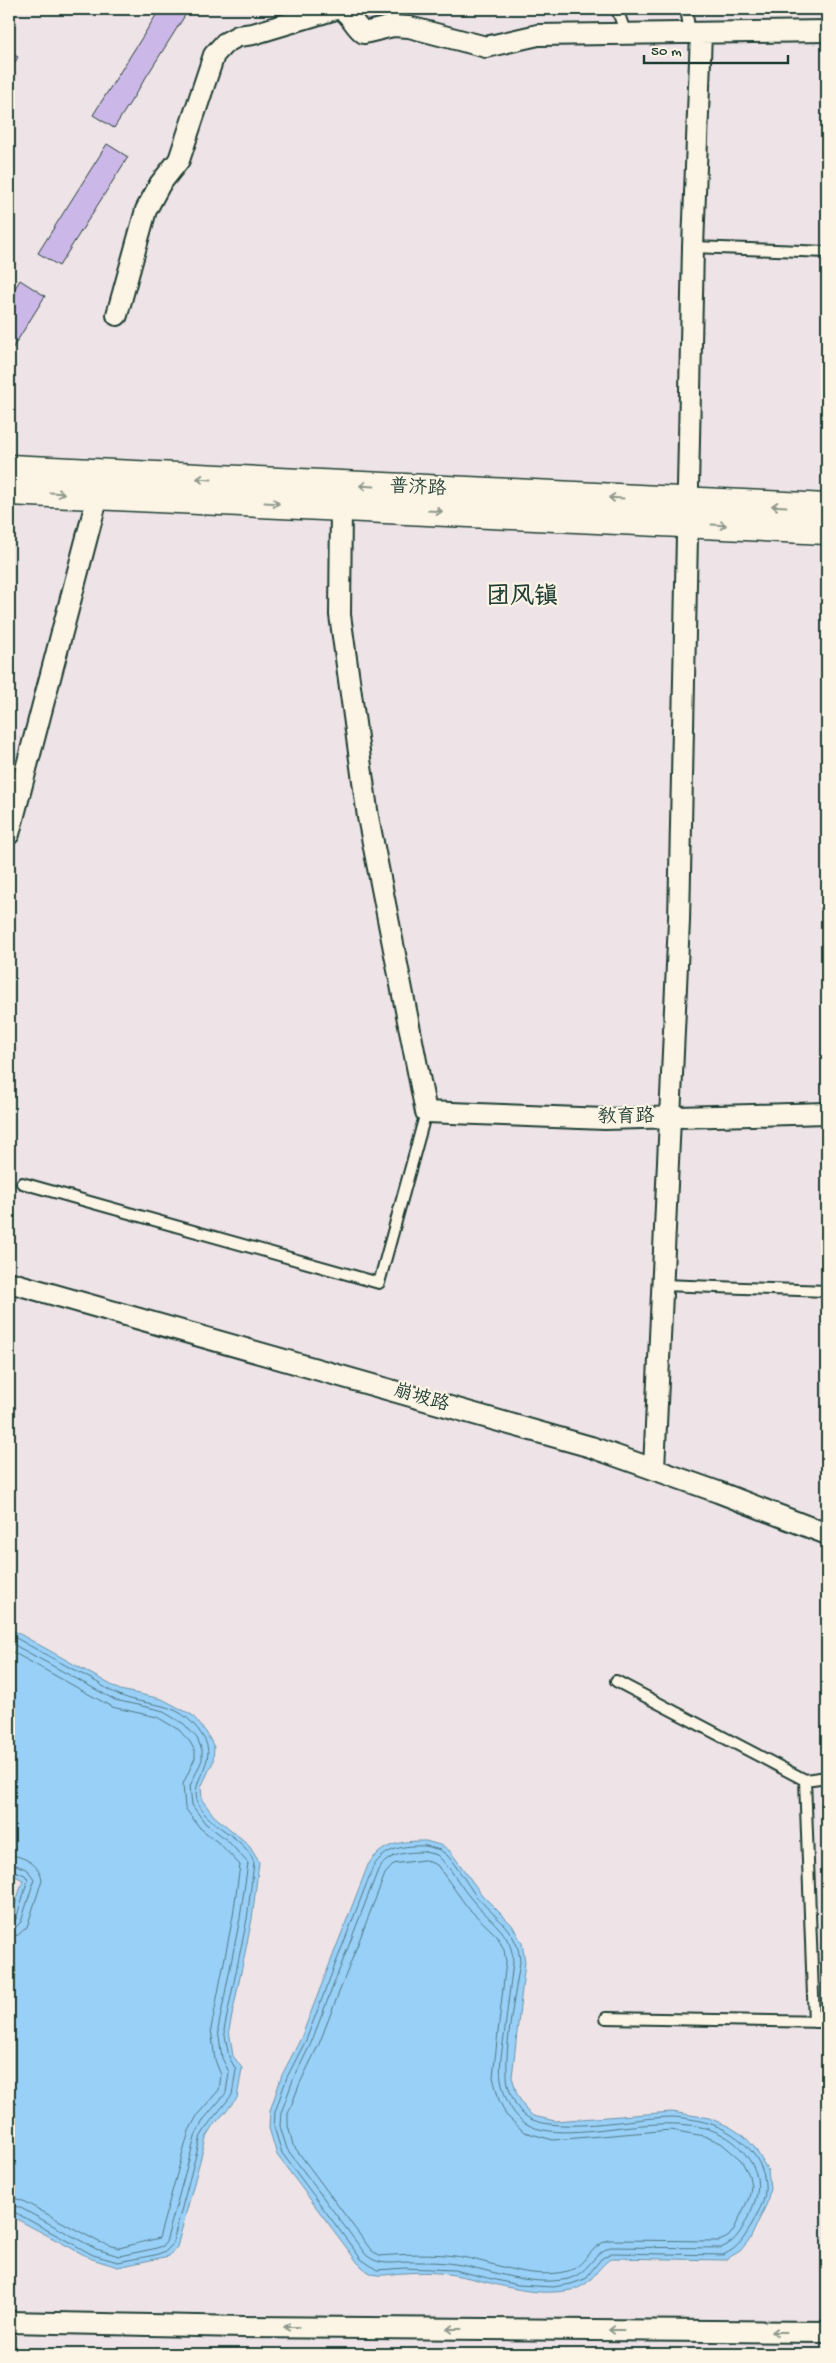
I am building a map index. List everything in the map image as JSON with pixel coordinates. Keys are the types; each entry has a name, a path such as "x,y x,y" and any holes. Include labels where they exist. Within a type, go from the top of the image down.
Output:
{"main road":[{"name":"普济路","path":"9,469 688,512 827,530"},
{"name":"普济路","path":"9,491 341,507 688,512 827,508"}],"street":[{"path":"117,315 146,210 160,184 179,160 214,55 219,48 238,36 253,34 336,9"},
{"path":"341,9 346,11 357,28 364,32 386,27 410,27 486,47 538,35 827,31"},
{"path":"654,1469 679,921 696,33"},
{"path":"9,834 98,495"},
{"path":"341,507 340,614 368,817 426,1112"},
{"name":"教育路","path":"426,1112 605,1119 827,1113"},
{"name":"崩坡路","path":"9,1282 591,1448 654,1469 827,1534"},
{"path":"9,2322 242,2327 827,2332"}],"lane":[{"path":"617,9 626,34"},
{"path":"686,9 696,33"},
{"path":"693,247 827,252"},
{"path":"22,1183 378,1283 426,1112"},
{"path":"663,1285 827,1291"},
{"path":"616,1681 806,1780 827,1777"},
{"path":"806,1780 814,2022"},
{"path":"606,2018 827,2022"}],"water":[{"path":"9,1628 120,1690 162,1699 192,1715 206,1732 214,1747 213,1762 201,1787 202,1800 214,1816 248,1844 259,1862 252,1919 229,2030 233,2056 242,2068 237,2098 214,2125 206,2138 177,2247 169,2256 118,2267 92,2259 9,2215 9,1925 23,1880 9,1873"},
{"path":"426,1841 443,1846 450,1851 482,1895 512,1925 522,1943 525,1962 512,2077 517,2094 526,2110 533,2116 555,2121 672,2112 709,2118 730,2127 744,2136 755,2148 768,2171 770,2188 767,2203 750,2239 740,2251 725,2260 612,2258 589,2281 579,2288 555,2292 526,2291 442,2273 416,2272 377,2275 364,2269 358,2263 277,2155 269,2128 270,2111 282,2075 301,2038 368,1865 380,1852 393,1845"}],"building":[{"path":"160,9 189,9 114,128 93,115"},
{"path":"9,52 18,57 9,72"},
{"path":"107,144 128,157 59,266 38,253"},
{"path":"20,280 45,296 9,354 9,298"}],"district":[{"name":"团风镇","path":"522,598"}]}
